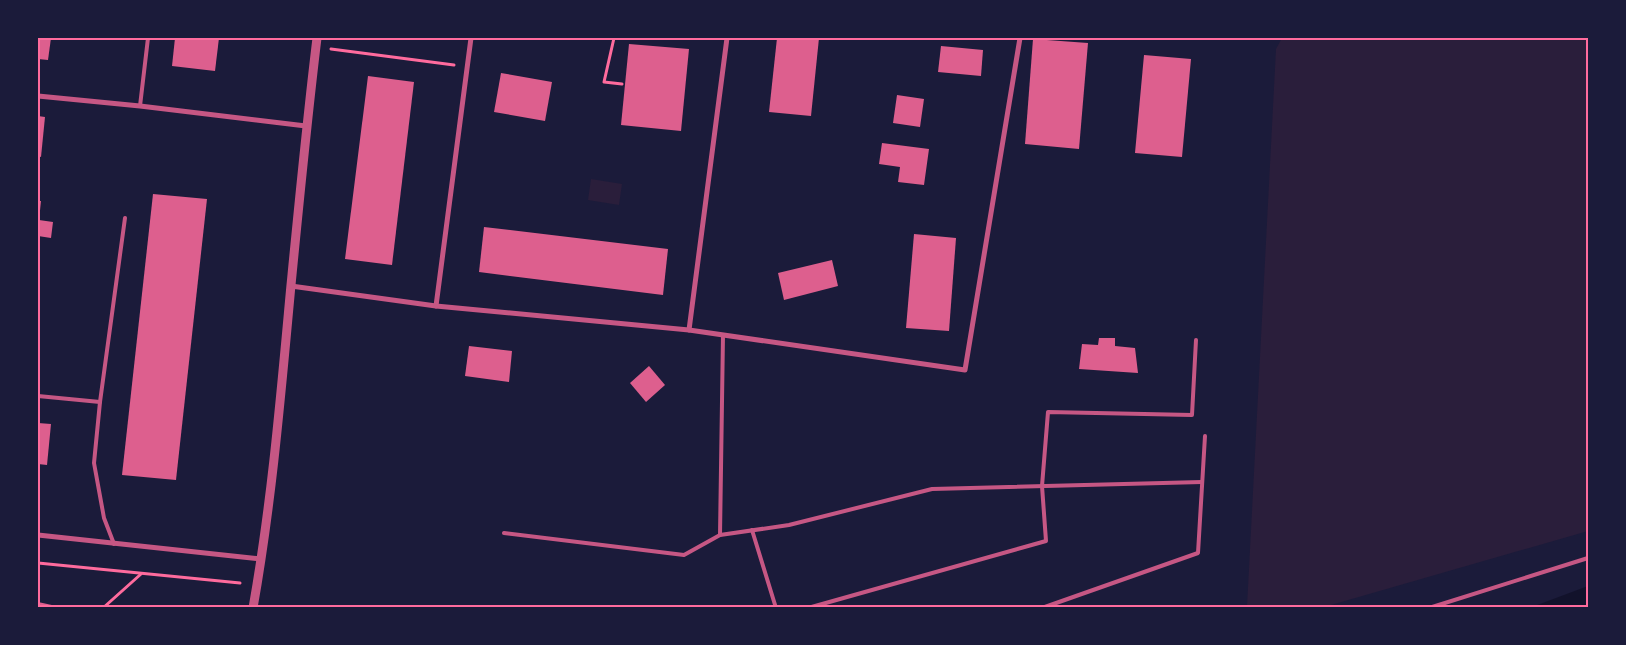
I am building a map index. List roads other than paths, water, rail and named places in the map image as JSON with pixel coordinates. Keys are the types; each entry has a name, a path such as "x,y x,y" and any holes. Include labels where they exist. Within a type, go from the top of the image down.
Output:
{"street":[{"path":"436,306 471,38"},
{"path":"689,330 727,38"},
{"path":"291,286 436,306 689,330 965,370 1020,38"},
{"path":"253,608 262,559 282,394 306,126 316,42"},
{"path":"38,96 306,126"},
{"path":"38,535 262,559"}],"lane":[{"path":"140,106 148,38"},
{"path":"114,544 104,518 94,462 100,402 125,218"},
{"path":"720,535 723,335"},
{"path":"808,608 1046,541 1042,486 1048,412 1192,415 1196,340"},
{"path":"38,396 100,402"},
{"path":"1042,608 1198,553 1205,436"},
{"path":"504,533 684,555 720,535 789,525 932,489 1202,482"},
{"path":"752,530 776,608"},
{"path":"1429,608 1588,558"}]}
